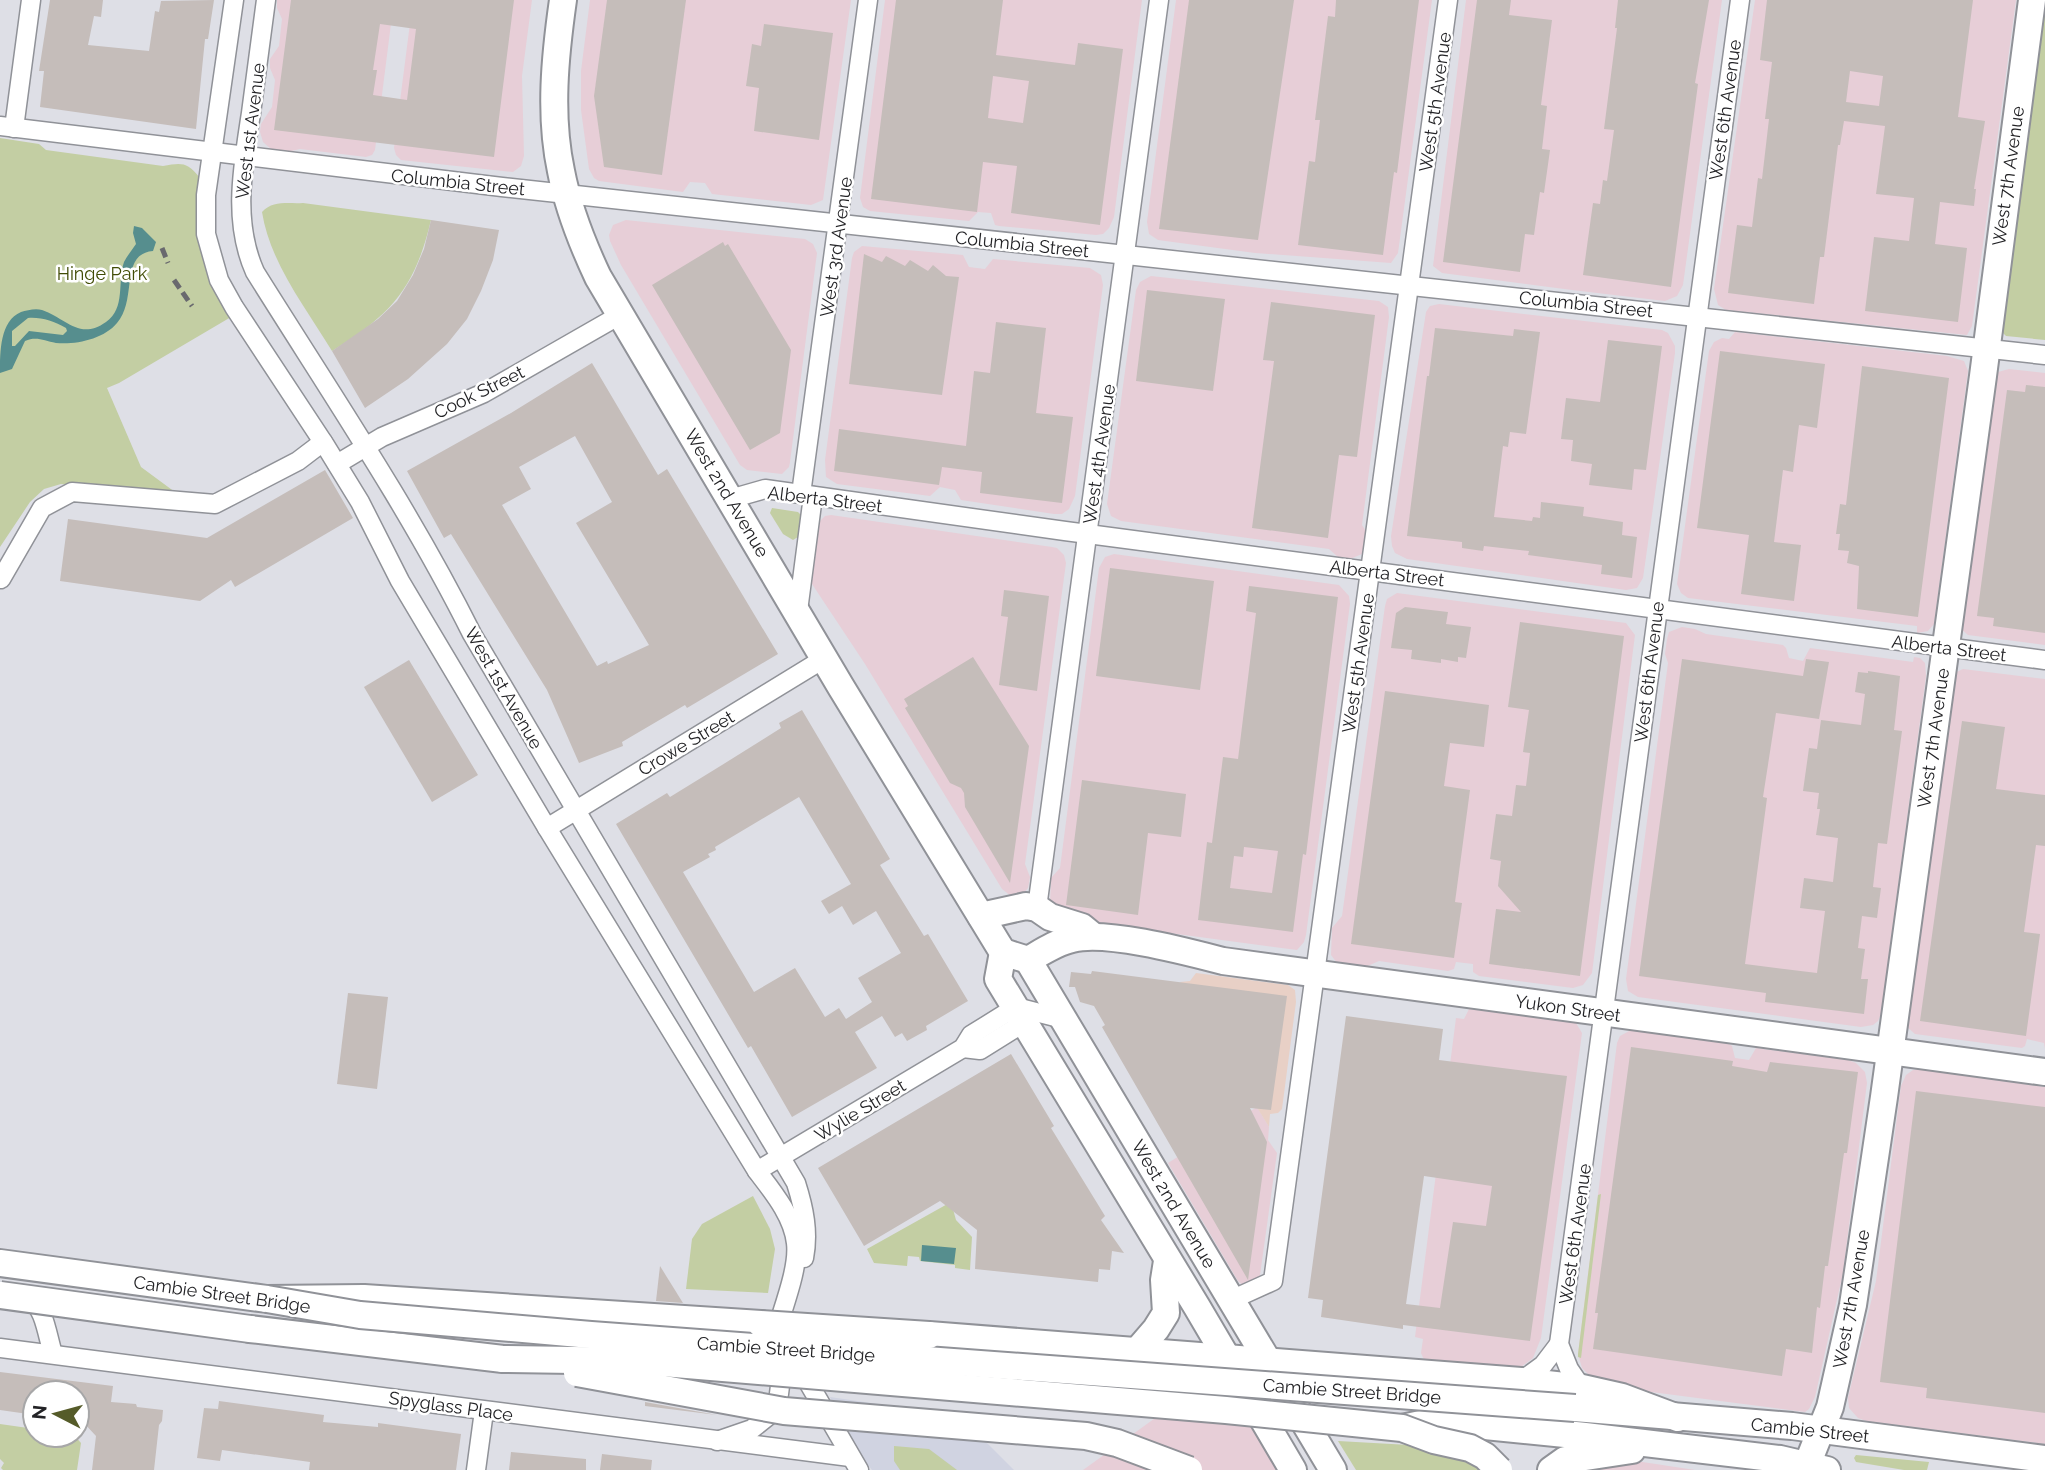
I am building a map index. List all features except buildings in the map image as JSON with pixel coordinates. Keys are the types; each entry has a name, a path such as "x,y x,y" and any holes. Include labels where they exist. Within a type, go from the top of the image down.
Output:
{"main road":[{"name":"West 2nd Avenue","path":"563,0 555,63 554,97 560,170 581,240 598,277 1003,952 998,979 1293,1470"},
{"name":"West 7th Avenue","path":"1813,1468 1853,1305 1890,1051 2032,0"},
{"name":"Yukon Street","path":"981,916 1018,906 1037,908 1051,917 1082,927 1093,936"},
{"name":"Yukon Street","path":"1028,960 1072,939 1093,936 1180,950 1223,961 2045,1072"},
{"path":"1003,952 1028,960"},
{"name":"West 2nd Avenue","path":"1028,960 1333,1470"},
{"path":"1130,1350 1166,1313 1164,1280 1167,1261"},
{"name":"Cambie Street Bridge","path":"0,1263 267,1299 360,1315 591,1335 1578,1398"},
{"name":"Cambie Street Bridge","path":"0,1294 250,1329 503,1359 639,1361 1402,1427 1434,1421 1557,1434"},
{"path":"267,1299 364,1298 1130,1350 1521,1381 1578,1398"},
{"path":"503,1359 784,1410 1086,1436 1117,1443 1189,1470"},
{"name":"Cambie Street","path":"1578,1398 1678,1418 1821,1431 2045,1459"},
{"path":"1402,1427 1434,1440 1470,1448 1485,1456 1499,1470"},
{"name":"Cambie Street","path":"1557,1434 1780,1459 1813,1468"},
{"path":"1550,1470 1565,1460 1662,1446"}],"street":[{"path":"7,127 31,0"},
{"name":"West 1st Avenue","path":"234,0 205,218 209,250 219,280 324,442 365,512 400,581 547,828 792,1226 796,1245 795,1258 777,1329 783,1364 777,1409 752,1429 717,1441"},
{"name":"West 1st Avenue","path":"266,0 245,158 241,213 248,257 291,331 367,446 425,544 472,634 796,1183 802,1202 807,1240 789,1324 794,1356 854,1463"},
{"name":"West 3rd Avenue","path":"797,611 807,495 868,0"},
{"name":"West 4th Avenue","path":"1037,908 1159,0"},
{"name":"West 5th Avenue","path":"1231,1300 1273,1281 1448,0"},
{"name":"West 6th Avenue","path":"1559,1344 1740,0"},
{"name":"Columbia Street","path":"7,127 245,158 2045,355"},
{"name":"Cook Street","path":"337,464 367,446 485,393 620,315"},
{"path":"1,579 42,508 72,492 215,504 298,461 324,442"},
{"name":"Alberta Street","path":"730,499 765,489 2045,660"},
{"name":"Crowe Street","path":"547,828 825,658"},
{"path":"1020,1015 1063,1018"},
{"name":"Wylie Street","path":"757,1171 963,1048 971,1035 1020,1015"},
{"path":"0,1294 23,1295 38,1306 53,1354"},
{"path":"1521,1381 1544,1365 1559,1344"},
{"path":"1559,1344 1578,1398"},
{"name":"Spyglass Place","path":"0,1348 717,1441 854,1463"},
{"path":"476,1470 484,1411"}],"shaded area":[{"path":"277,0 394,0 375,150 372,155 366,157 300,149 277,151 263,142 261,124 272,107 275,80 270,59 279,46 282,19"},
{"path":"413,0 532,0 522,76 524,156 521,166 513,172 401,160 396,155 394,148"},
{"path":"590,0 851,0 823,200 811,205 712,194 705,183 690,182 683,192 599,181 594,178 589,169 581,110 581,71"},
{"path":"885,0 1142,0 1114,217 1103,234 999,226 995,225 991,213 978,212 969,221 870,211 863,207 860,198"},
{"path":"1176,0 1432,0 1398,253 1391,263 1255,253 1158,240 1149,234 1147,222"},
{"path":"1466,0 1722,0 1683,285 1677,296 1665,301 1572,290 1442,273 1433,266"},
{"path":"1755,0 2016,0 1972,326 1967,335 1726,310 1718,305 1714,289"},
{"path":"626,220 805,239 813,244 817,253 790,462 782,474 747,470 740,465 621,265 609,235 613,225"},
{"path":"862,246 963,255 969,267 985,269 993,259 1090,268 1101,275 1103,285 1075,496 1069,509 1062,514 1054,514 961,500 955,490 940,487 930,496 837,484 826,477 825,460 852,258 854,252"},
{"path":"1151,276 1379,301 1388,307 1389,317 1362,525 1367,533 1362,554 1350,559 1338,557 1329,549 1121,521 1111,516 1107,504 1136,290 1140,282"},
{"path":"1439,304 1662,330 1668,333 1675,346 1675,353 1643,578 1637,588 1626,590 1407,559 1395,553 1391,536 1426,312 1430,306"},
{"path":"1735,332 1947,356 1964,361 1968,371 1934,624 1928,631 1917,633 1917,626 1688,598 1681,593 1677,584 1709,351 1714,342 1722,338 1729,339"},
{"path":"2009,369 2045,373 2045,645 1968,635 1959,627 1992,377"},
{"path":"825,516 1052,547 1064,555 1066,563 1025,864 1030,877 1028,888 1022,895 1011,896 1002,889 865,664 810,581 817,524"},
{"path":"1114,554 1339,585 1349,596 1306,935 1297,950 1065,919 1050,904 1051,878 1060,868 1099,568 1105,557"},
{"path":"1397,593 1626,623 1635,635 1592,973 1583,985 1573,988 1479,976 1473,972 1473,964 1456,962 1454,969 1448,971 1379,961 1363,968 1337,963 1331,955 1332,928 1342,916 1385,606 1387,599"},
{"path":"1682,627 1706,634 1783,645 1789,658 1803,661 1810,648 1913,662 1914,657 1925,663 1926,676 1881,1014 1873,1025 1861,1027 1638,997 1628,991 1626,979 1668,663 1665,654 1667,639 1669,632"},
{"path":"1963,669 2045,679 2045,1049 2044,1043 2027,1039 2022,1048 1915,1034 1906,1026 1952,674"},
{"path":"1196,973 1288,985 1295,990 1296,1002 1282,1109 1278,1113 1270,1114 1269,1127 1180,982 1190,981"},
{"path":"1469,1009 1576,1023 1582,1033 1541,1338 1533,1358 1517,1370 1425,1362 1421,1353 1423,1339 1415,1337 1456,1018 1464,1019"},
{"path":"1631,1030 1729,1044 1735,1058 1749,1060 1756,1048 1848,1060 1856,1063 1865,1072 1867,1083 1843,1273 1815,1397 1805,1412 1605,1386 1596,1382 1582,1368 1578,1354 1617,1043 1620,1036"},
{"path":"1919,1069 2045,1087 2045,1444 1866,1421 1858,1418 1849,1408 1848,1398 1876,1281 1901,1086 1906,1075"},
{"path":"1257,1107 1269,1127 1268,1140 1277,1153 1260,1275 1256,1281 1245,1287 1238,1281 1168,1163"},
{"path":"1215,1375 1226,1376 1279,1470 1083,1470"},
{"path":"830,1397 960,1416 1014,1470 872,1470 847,1437"},
{"path":"1636,1461 1695,1470 1565,1470"}],"green space":[{"path":"2041,0 2045,0 2045,340 2006,336 2000,330"},
{"name":"Hinge Park","path":"0,138 39,144 46,150 163,166 183,164 191,168 199,177 231,317 107,388 141,467 183,498 61,484 44,489 30,502 0,547"},
{"path":"303,203 431,220 417,264 398,298 370,325 332,351 281,267 266,231 262,212 276,204"},
{"path":"772,508 798,512 801,515 798,537 793,540 783,534 770,513"},
{"path":"1601,1194 1581,1358 1578,1354 1598,1195"},
{"path":"753,1196 770,1229 775,1249 768,1293 686,1289 692,1239 702,1224"},
{"path":"951,1202 956,1220 972,1237 970,1270 955,1268 955,1265 920,1261 919,1257 908,1256 907,1266 874,1263 867,1249"},
{"path":"0,1424 21,1427 21,1449 80,1449 77,1470 3,1470 1,1468 4,1463 0,1459"},
{"path":"1338,1441 1427,1446 1454,1451 1483,1470 1356,1470"},
{"path":"894,1446 929,1449 957,1470 900,1470 894,1461"},
{"path":"1856,1455 1929,1462 1927,1470 1904,1470 1856,1462"}],"water":[{"path":"134,226 142,228 156,242 153,251 136,260 127,302 117,323 105,333 81,342 56,343 37,339 25,341 12,369 0,373 5,329 14,316 21,312 42,310 80,329 96,327 112,316 119,302 124,262 136,244","holes":["28,318 52,321 67,331 63,335 29,331 12,346 12,331"]},
{"path":"922,1245 956,1248 954,1264 921,1261"}],"railway":[{"path":"162,248 168,263"},
{"path":"174,280 192,306"}]}
